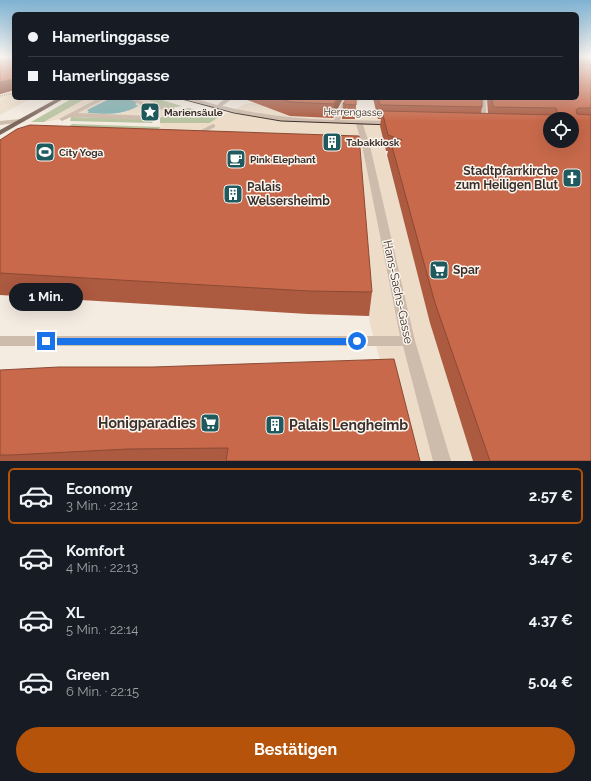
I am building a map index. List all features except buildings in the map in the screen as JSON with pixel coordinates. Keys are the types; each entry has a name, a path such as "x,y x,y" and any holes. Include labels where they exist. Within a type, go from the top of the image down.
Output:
{"main road":[{"path":"0,133 58,100"}],"street":[{"path":"62,119 100,100"},
{"path":"136,100 142,102 144,106"},
{"name":"Herrengasse","path":"193,100 252,115 279,119 359,123 405,123"},
{"path":"218,107 227,100"},
{"path":"336,122 347,100"},
{"path":"482,100 484,125"},
{"path":"70,115 153,118 170,109 144,106 127,116"},
{"path":"0,123 21,121"},
{"name":"Hans-Sachs-Gasse","path":"359,123 365,142 408,341 442,461"},
{"path":"189,144 186,139 212,126"},
{"path":"340,148 346,148 365,142"},
{"path":"0,341 408,341"}],"path":[{"path":"0,96 12,93"}],"green space":[{"path":"70,100 83,100 44,122 31,122"},
{"path":"148,100 162,100 182,106 171,108 151,106 156,103"},
{"path":"189,108 219,117 210,123 160,123 160,118 171,111"},
{"path":"71,117 147,119 148,121 153,121 152,123 70,121"},
{"path":"72,124 161,127 154,133 64,130"}],"shaded area":[{"path":"12,91 12,100 28,100 0,115 0,94"},
{"path":"83,100 107,100 87,110 89,112 116,114 126,112 137,102 131,100 148,100 157,103 152,106 171,111 160,118 71,117 44,122"},
{"path":"306,100 360,100 355,107 362,112 368,112 457,100 504,100 574,112 543,112 543,121 488,137 382,139 473,461 408,461 370,324 368,307 0,143 154,133 161,127 160,123 210,123 247,103 261,105"},
{"path":"579,113 591,115 579,118"}],"water":[{"path":"107,100 132,100 138,102 135,104 138,106 119,113 87,113 89,112 87,110"}],"tram line":[{"path":"185,100 234,113 281,121 392,125"}],"place":[{"name":"Mariensäule","path":"150,112"},
{"name":"Tabakkiosk","path":"332,142"},
{"name":"City Yoga","path":"45,152"},
{"name":"Pink Elephant","path":"236,159"},
{"name":"Stadtpfarrkirche zum Heiligen Blut","path":"572,178"},
{"name":"Palais Welsersheimb","path":"233,194"},
{"name":"Spar","path":"439,270"},
{"name":"Honigparadies","path":"210,423"},
{"name":"Palais Lengheimb","path":"275,425"}],"route":[{"path":"46,341 357,341"}]}
